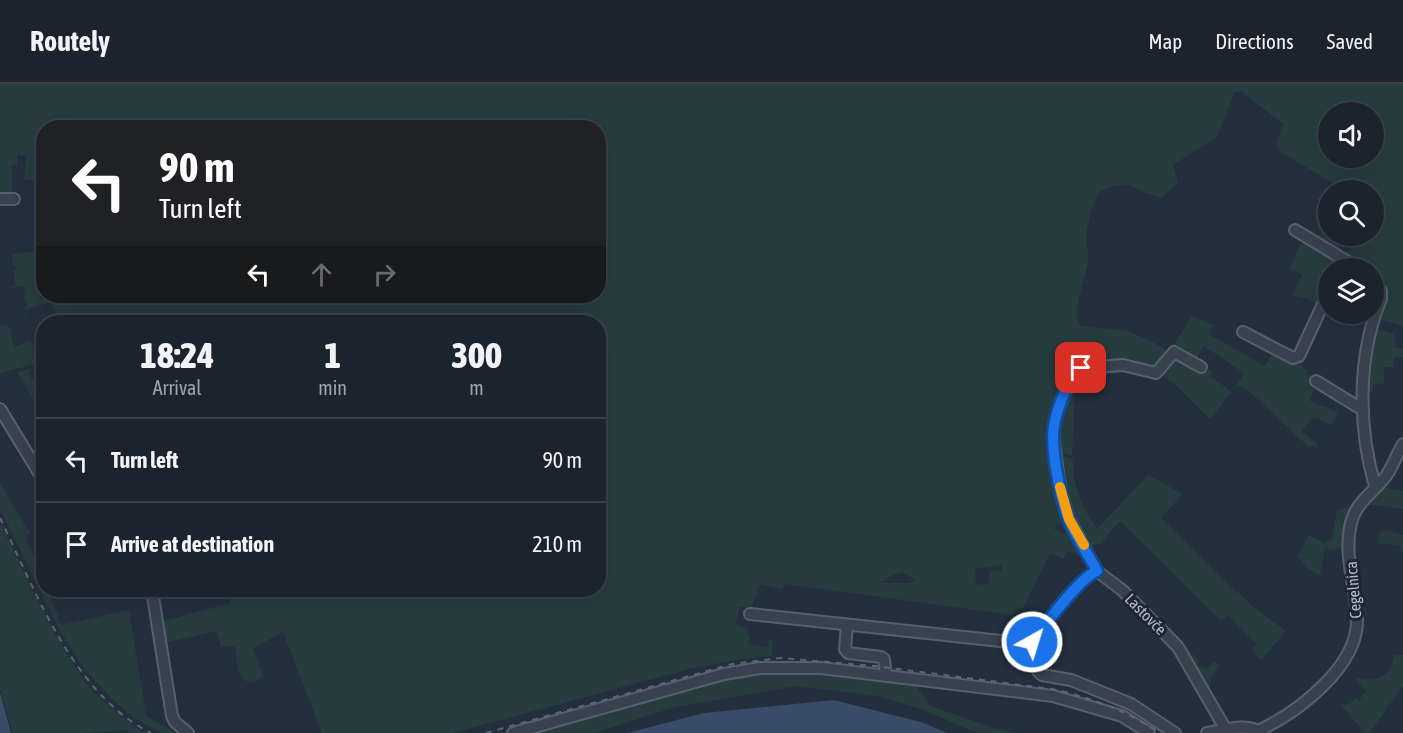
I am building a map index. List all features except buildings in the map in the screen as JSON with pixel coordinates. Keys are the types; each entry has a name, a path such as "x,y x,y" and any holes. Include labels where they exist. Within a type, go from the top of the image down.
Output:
{"street":[{"path":"0,199 14,199"},
{"path":"1295,230 1341,258"},
{"path":"1243,332 1293,358 1299,356 1318,315"},
{"path":"1371,324 1365,352 1363,410 1366,457 1375,486"},
{"path":"750,614 1019,643 1032,642 1065,601 1089,576 1097,571 1069,519 1061,494 1055,452 1053,435 1056,418 1072,376 1081,368 1123,365 1156,373 1174,352 1200,366"},
{"path":"1316,381 1363,410"},
{"path":"0,409 36,468"},
{"name":"Cegelnica","path":"1261,732 1312,695 1333,676 1346,659 1357,620 1350,568 1349,536 1352,521 1358,507 1384,478 1403,444"},
{"name":"Lastovče","path":"1097,571 1122,590 1178,647 1226,730"},
{"path":"153,597 172,716 175,722 188,733"},
{"path":"847,625 845,649 848,653 881,657 884,659 886,676"},
{"path":"1032,642 1038,671 1042,675 1071,680 1131,704 1175,733"},
{"path":"513,733 724,674 760,668 821,668 1053,696 1122,716 1149,733"},
{"path":"1207,733 1242,728 1261,732"}],"green space":[{"path":"0,84 1403,84 1403,326 1384,320 1384,301 1387,290 1386,287 1384,289 1384,258 1347,258 1344,256 1352,246 1384,246 1384,180 1328,180 1278,150 1276,143 1283,124 1241,91 1234,93 1218,136 1173,165 1178,183 1161,198 1127,184 1107,188 1097,195 1087,230 1088,260 1078,303 1078,319 1080,326 1125,330 1169,352 1192,316 1213,325 1210,335 1265,366 1277,348 1307,370 1313,379 1309,386 1314,390 1310,401 1338,412 1332,425 1314,417 1301,431 1319,445 1316,448 1312,445 1310,448 1248,390 1237,385 1244,373 1204,346 1196,358 1180,350 1169,353 1186,357 1186,361 1191,363 1192,360 1212,371 1210,376 1232,392 1210,419 1178,387 1161,375 1132,365 1098,362 1076,373 1072,456 1057,451 1059,423 1073,379 1069,377 1056,410 1052,433 1055,469 1066,515 1062,525 1057,523 1054,529 1077,538 1092,566 1081,561 1081,556 1067,552 1064,559 1050,553 1023,608 1018,608 1014,615 784,584 782,589 760,584 752,607 740,607 735,624 748,629 747,634 750,635 748,644 767,648 769,640 773,640 772,656 689,669 453,733 322,733 283,632 253,648 263,677 250,683 239,672 234,646 221,647 217,631 164,643 161,622 230,603 230,597 606,597 606,315 57,315 52,303 606,303 606,120 36,120 36,182 24,179 26,156 17,155 17,165 12,165 12,194 0,197","holes":["1002,565 1002,570 989,572 990,583 976,585 975,569","903,572 915,580 911,583 880,583"]},
{"path":"1306,240 1338,258 1318,258 1318,302 1293,295 1302,274 1290,269 1298,248"},
{"path":"1325,246 1340,246 1336,252"},
{"path":"36,251 36,303 49,303 21,311 28,304 24,300 25,286 5,289 15,285 14,270 16,269 12,254"},
{"path":"0,325 9,326 14,347 31,341 34,355 36,355 36,364 0,373"},
{"path":"1374,328 1394,334 1395,347 1403,349 1403,357 1394,357 1393,367 1384,367 1384,383 1373,385 1373,392 1368,392 1367,380"},
{"path":"32,368 31,379 36,379 36,404 17,372"},
{"path":"1057,454 1073,459 1074,478 1079,496 1097,529 1148,475 1183,494 1161,518 1236,593 1238,592 1253,607 1286,631 1261,660 1252,650 1257,644 1228,615 1221,621 1120,521 1100,544 1096,544 1089,551 1072,517"},
{"path":"0,483 30,533 26,538 36,562 36,582 0,509"},
{"path":"1381,487 1403,491 1403,509 1364,504"},
{"path":"1359,493 1362,496 1345,550 1338,547 1336,550 1325,548 1320,576 1306,567 1298,557 1309,535 1326,544 1327,541 1332,540 1337,510 1349,507"},
{"path":"0,523 52,629 84,681 97,696 143,733 133,733 127,730 83,733 13,733 0,689"},
{"path":"1386,530 1403,535 1403,552 1401,545 1379,544 1379,533"},
{"path":"43,597 51,597 61,625 129,610 146,716 176,733 161,733 133,717 110,697 81,664 59,629"},
{"path":"1148,606 1198,660 1197,665 1206,669 1215,661 1220,666 1211,678 1210,686 1207,686"},
{"path":"1394,655 1403,655 1403,686 1369,733 1365,733 1341,705 1349,704 1356,698 1359,700 1366,691 1356,680 1382,676 1390,668"},
{"path":"787,668 868,677 915,686 926,698 928,705 994,728 1017,733 977,733 921,709 877,696 797,686 675,707 594,733 535,733 714,681"}],"water":[{"path":"0,693 1,696 11,733 0,733"},
{"path":"834,700 921,722 947,733 627,733 704,713"}],"railway":[{"path":"0,518 36,593"},
{"path":"38,597 78,667 124,716 151,733"},
{"path":"486,733 732,664 781,658 875,666 1052,689 1108,706 1160,733"}],"slow traffic":[{"path":"1060,487 1069,519 1084,545"}],"route":[{"path":"1032,642 1065,601 1092,572 1097,571 1069,519 1061,494 1053,435 1056,418 1072,376 1081,368"}]}
